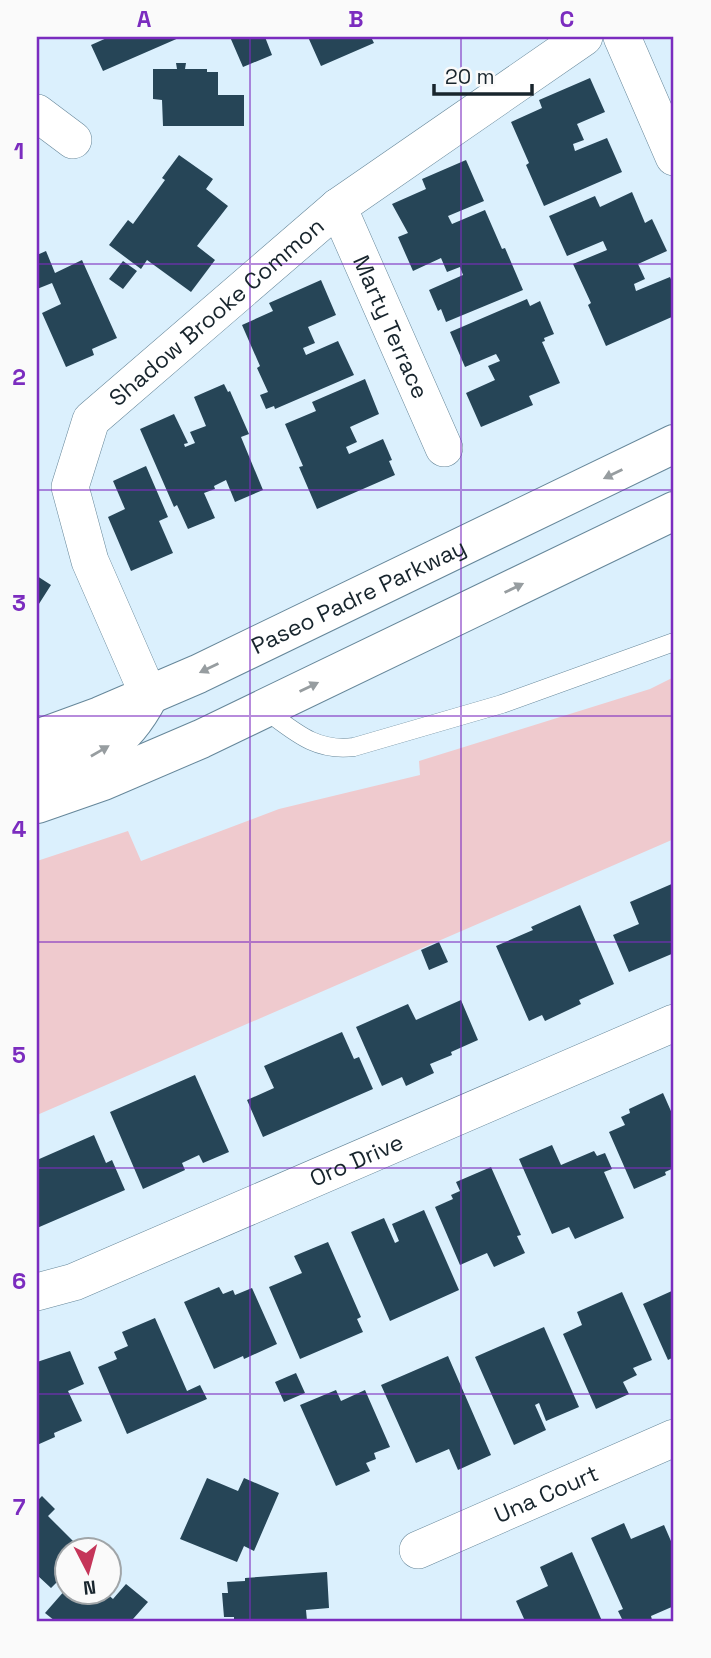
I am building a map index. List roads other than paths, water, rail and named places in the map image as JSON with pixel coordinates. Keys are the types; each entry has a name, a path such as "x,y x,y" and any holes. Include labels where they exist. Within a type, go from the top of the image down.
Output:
{"main road":[{"name":"Paseo Padre Parkway","path":"37,739 149,695 674,444"},
{"path":"37,804 158,758 674,511"},
{"path":"37,775 87,758 116,741 138,716 149,695"}],"street":[{"name":"Shadow Brooke Common","path":"149,695 90,561 70,487 91,420 338,207 584,37"},
{"path":"622,37 674,157"},
{"path":"37,113 73,140"},
{"name":"Marty Terrace","path":"338,207 444,448"},
{"name":"Oro Drive","path":"37,1292 74,1282 674,1023"},
{"name":"Una Court","path":"418,1550 674,1438"}],"lane":[{"path":"264,709 306,739 323,747 354,747 502,704 674,642"}]}
